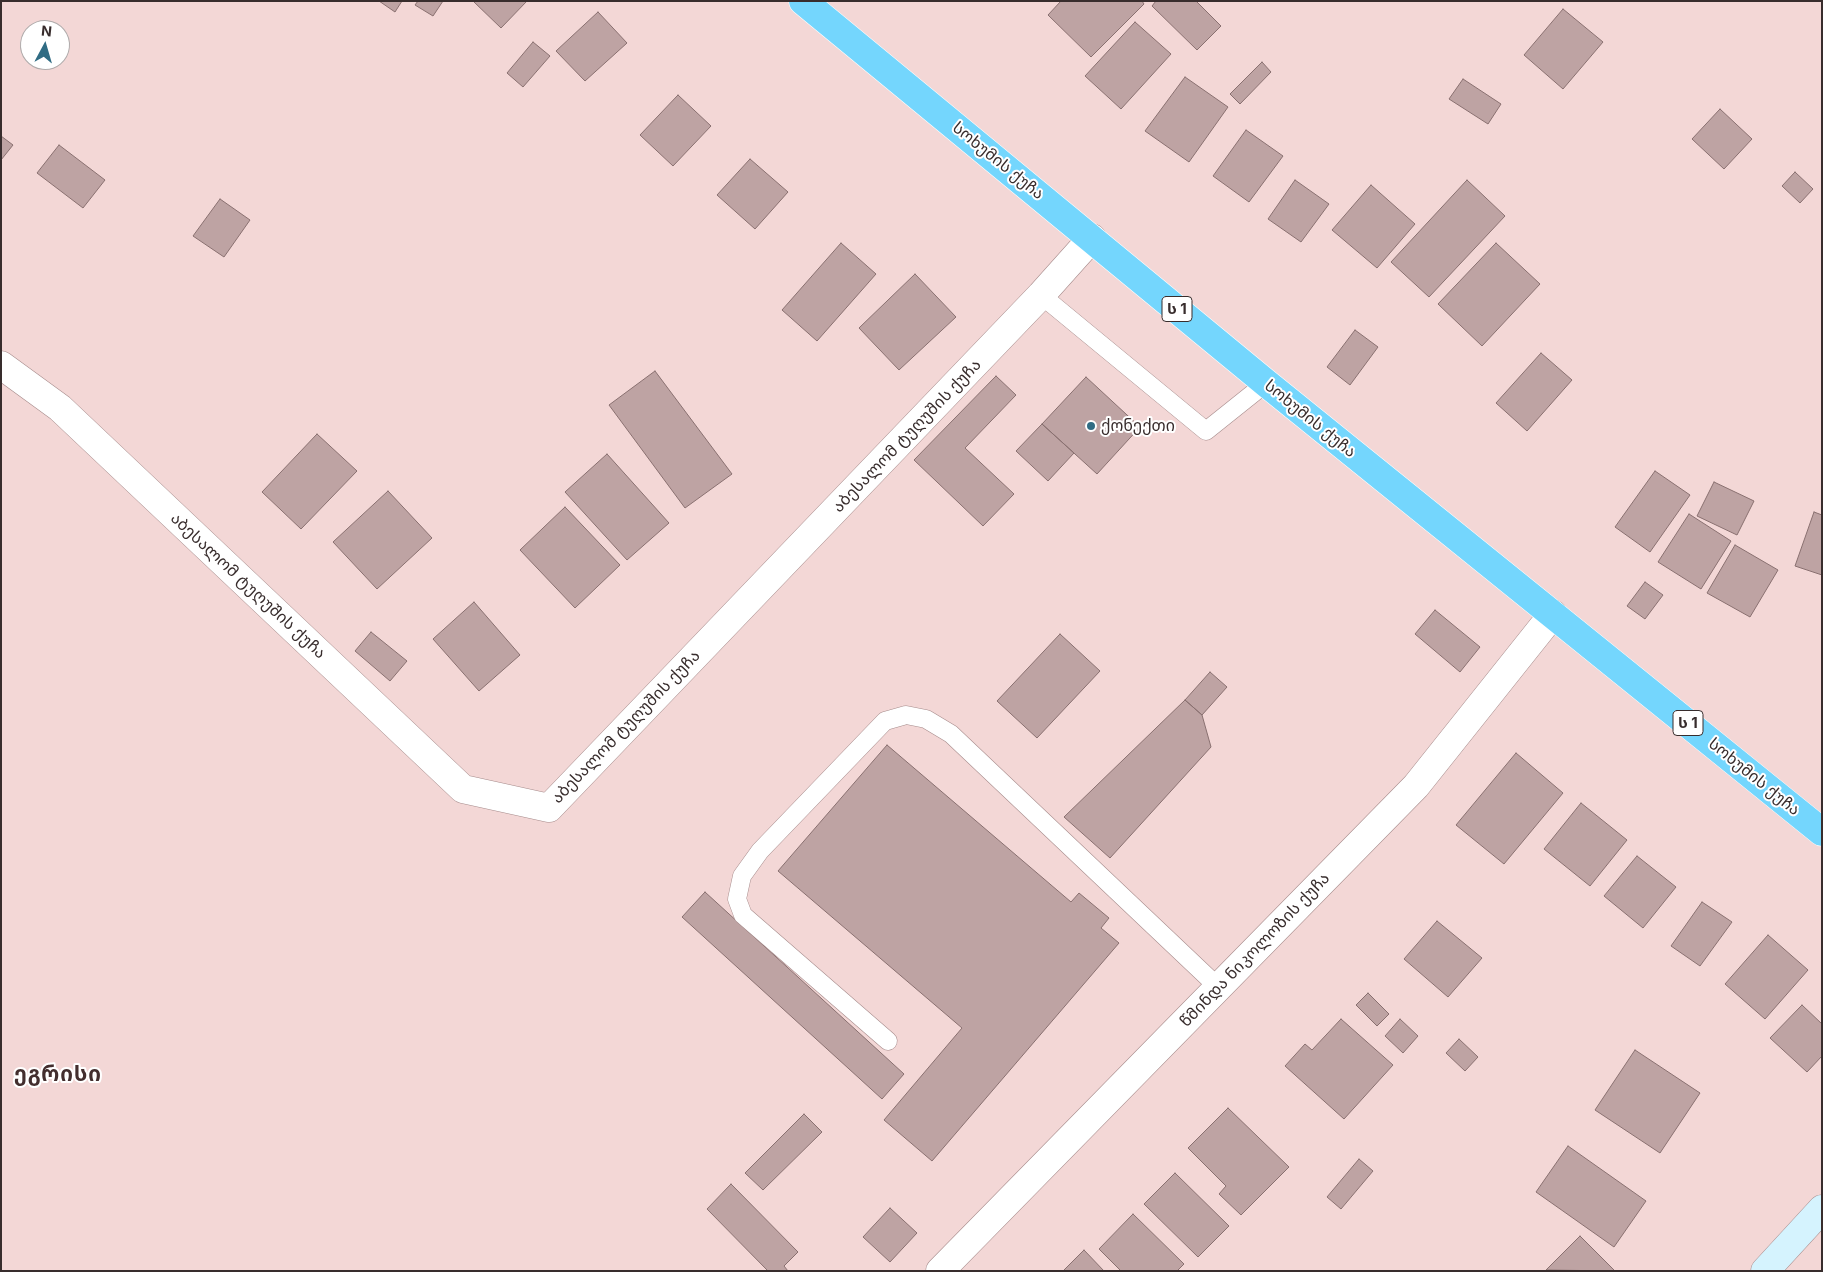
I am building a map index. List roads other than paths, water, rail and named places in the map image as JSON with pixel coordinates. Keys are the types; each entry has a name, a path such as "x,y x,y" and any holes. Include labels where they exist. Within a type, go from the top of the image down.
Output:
{"highway":[{"name":"სოხუმის ქუჩა","path":"803,1 1266,383 1822,832"}],"street":[{"name":"აბესალომ ტუღუშის ქუჩა","path":"1,365 60,408 463,789 549,808 1041,296 1092,238"},
{"name":"წმინდა ნიკოლოზის ქუჩა","path":"940,1271 1416,786 1553,614"},
{"path":"1765,1271 1822,1210"}],"lane":[{"path":"1041,296 1206,431 1266,383"},
{"path":"888,1041 743,915 737,899 742,876 760,851 884,721 906,715 926,719 951,734 1218,987"}],"place":[{"name":"ქონექთი","path":"1091,426"}],"district":[{"name":"ეგრისი","path":"58,1075"}]}
